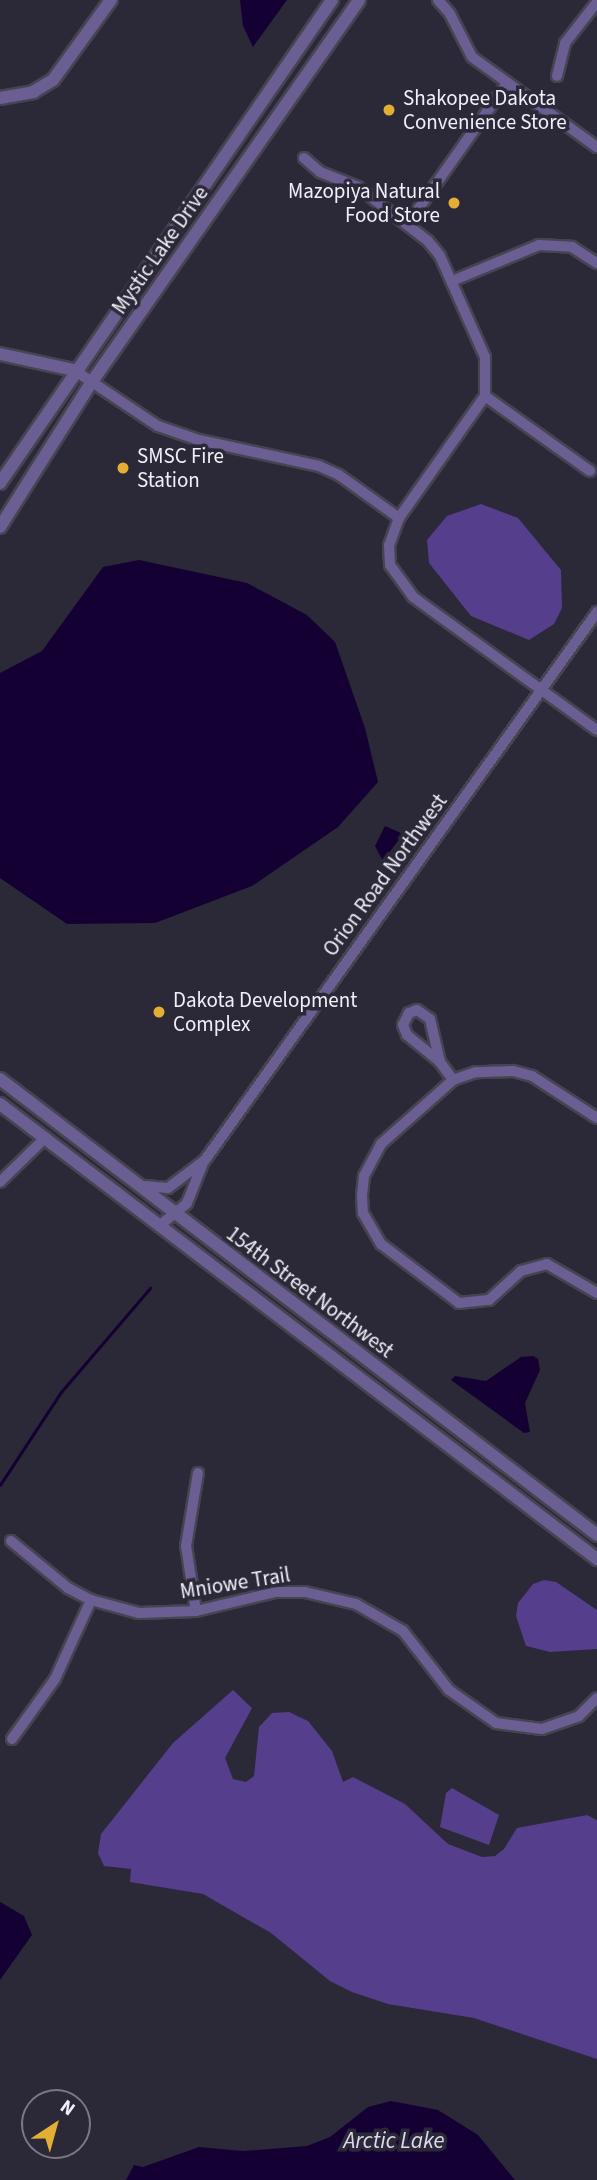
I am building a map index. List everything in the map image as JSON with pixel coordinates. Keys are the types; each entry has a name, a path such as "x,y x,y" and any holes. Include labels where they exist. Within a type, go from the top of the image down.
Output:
{"street":[{"path":"0,98 33,92 53,80 111,0"},
{"name":"Mystic Lake Drive","path":"0,483 74,370 332,0"},
{"name":"Mystic Lake Drive","path":"0,527 90,383 359,0"},
{"path":"438,0 450,14 471,57 597,147"},
{"path":"557,76 565,43 597,2"},
{"path":"407,225 507,83"},
{"path":"304,158 320,172 358,187 407,225 440,256 485,357 485,397 399,518 389,545 390,565 413,597 597,730"},
{"path":"452,281 539,245 572,247 597,263"},
{"path":"0,354 74,370 90,383 176,433 329,470 399,518"},
{"path":"485,397 590,471"},
{"name":"Orion Road Northwest","path":"159,1226 187,1203 205,1160 597,612"},
{"path":"440,1062 430,1019 417,1010 409,1013 404,1031 440,1062 453,1080"},
{"path":"597,1118 548,1085 513,1071 476,1072 453,1080 381,1144 369,1164 362,1196 371,1231 393,1256 459,1303 489,1300 521,1271 547,1264 597,1293"},
{"name":"154th Street Northwest","path":"0,1079 597,1535"},
{"name":"154th Street Northwest","path":"0,1104 597,1559"},
{"path":"0,1182 46,1137"},
{"name":"Orion Road Northwest","path":"133,1181 156,1190 168,1188 205,1160"},
{"path":"196,1611 186,1546 198,1473"},
{"name":"Mniowe Trail","path":"11,1541 48,1573 91,1600 139,1613 196,1611 276,1592 335,1597 381,1616 403,1631 449,1690 472,1709 496,1723 520,1728 561,1723 579,1716 597,1698"},
{"path":"12,1739 55,1679 91,1600"}],"shaded area":[{"path":"481,504 518,518 561,570 562,608 554,624 529,640 471,616 429,563 427,540 447,516"},
{"path":"544,1580 556,1582 597,1610 597,1649 550,1652 526,1646 516,1616 518,1603 533,1584"},
{"path":"233,1690 252,1708 225,1758 233,1779 246,1782 254,1776 259,1727 272,1713 289,1712 308,1721 332,1751 343,1782 353,1777 405,1804 448,1844 482,1857 495,1856 504,1849 517,1828 587,1815 597,1820 597,2059 474,2018 388,2004 352,1992 330,1981 271,1933 203,1894 130,1882 131,1869 104,1866 98,1853 101,1834 173,1743"},
{"path":"452,1788 499,1815 489,1845 440,1827 446,1793"}],"water":[{"path":"240,0 287,0 253,47 243,26"},
{"path":"139,560 247,583 307,615 335,642 365,728 378,782 338,827 252,886 155,923 67,924 0,878 0,673 42,651 103,567"},
{"path":"385,826 403,834 383,861 375,846"},
{"path":"533,1356 538,1359 540,1370 525,1403 530,1432 524,1433 451,1380 455,1376 486,1381 521,1357"},
{"path":"0,1902 24,1916 32,1935 0,1980"},
{"name":"Arctic Lake","path":"391,2101 438,2110 478,2135 515,2180 126,2180 134,2165 143,2167 199,2147 243,2151 307,2146 330,2137 368,2107"}],"waterway":[{"path":"0,1485 61,1392 150,1288"}],"place":[{"name":"Shakopee Dakota Convenience Store","path":"389,110"},
{"name":"Mazopiya Natural Food Store","path":"454,203"},
{"name":"SMSC Fire Station","path":"123,468"},
{"name":"Dakota Development Complex","path":"159,1012"}]}
